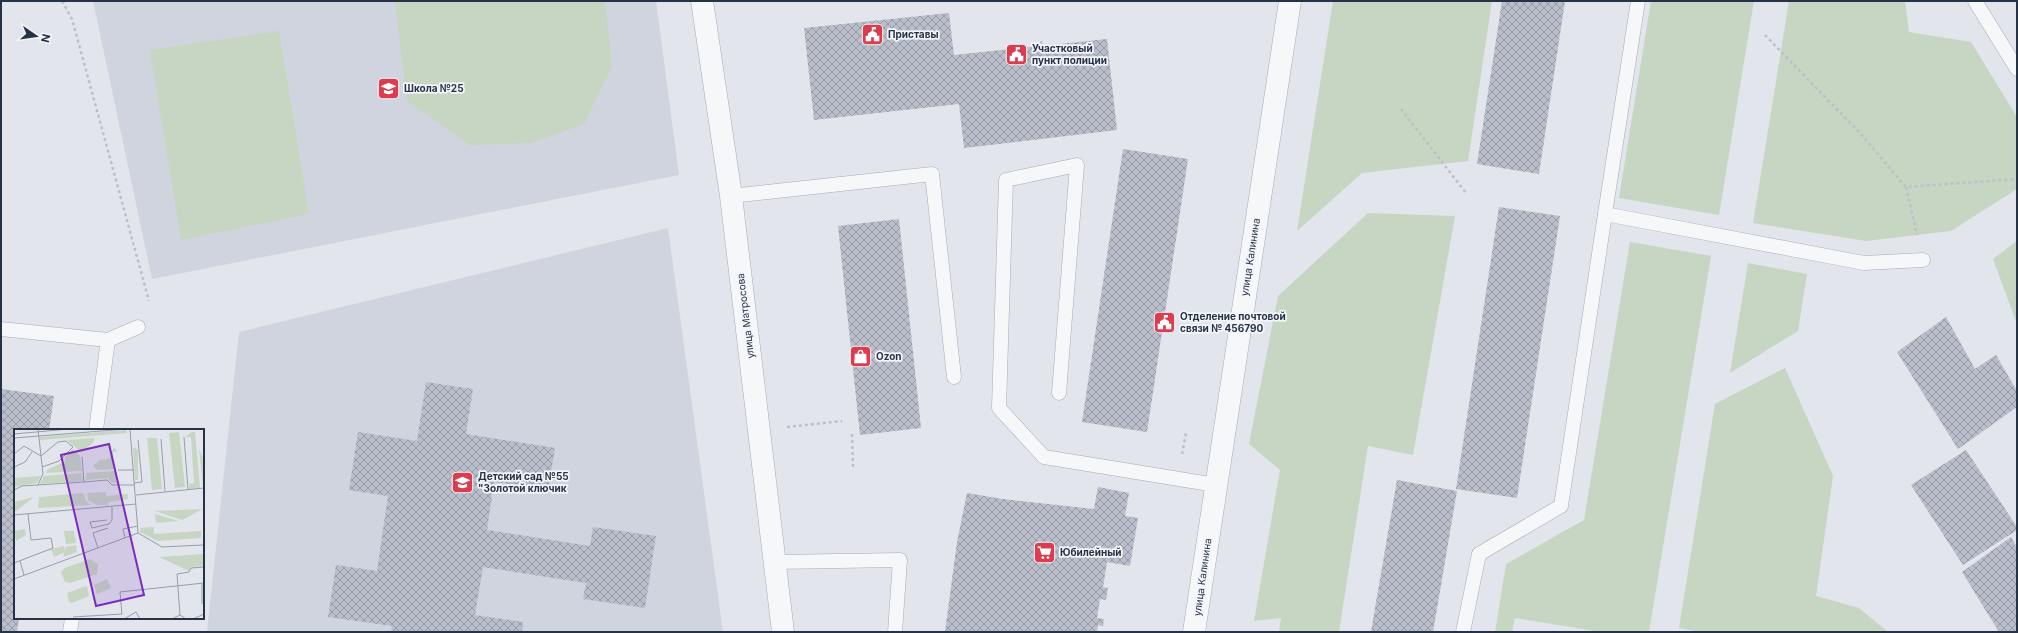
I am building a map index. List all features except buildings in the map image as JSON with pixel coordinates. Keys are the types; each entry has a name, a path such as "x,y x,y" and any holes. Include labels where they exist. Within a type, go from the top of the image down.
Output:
{"street":[{"name":"улица Матросова","path":"702,1 731,196 783,632"},
{"name":"улица Калинина","path":"1194,632 1290,1"}],"lane":[{"path":"1463,632 1480,554 1561,506 1638,1"},
{"path":"1975,1 2017,69"},
{"path":"1059,393 1077,165 1006,180 999,408 1044,457 1216,485"},
{"path":"731,196 932,174 954,377"},
{"path":"1605,214 1864,263 1923,260"},
{"path":"1,329 108,340 138,327"},
{"path":"96,429 108,340"},
{"path":"775,562 900,560 895,632"},
{"path":"70,632 72,619"}],"path":[{"path":"62,1 72,19 149,301"},
{"path":"1765,35 1859,132 1906,187 1923,260"},
{"path":"1041,41 1042,46"},
{"path":"1401,109 1466,193"},
{"path":"1906,187 2017,179"},
{"path":"782,427 842,421"},
{"path":"1181,461 1186,433"},
{"path":"852,434 853,470"}],"shaded area":[{"name":"Школа №25","path":"93,1 656,1 679,175 152,279"},
{"name":"Детский сад №55 \"Золотой ключик","path":"668,228 723,632 207,632 239,332"}],"green space":[{"path":"395,1 605,1 612,66 584,124 531,143 470,145 407,101"},
{"path":"1333,1 1492,1 1468,161 1362,173 1297,231"},
{"path":"1651,1 1754,1 1719,215 1619,198"},
{"path":"1789,1 1905,1 1909,32 1971,42 2017,117 2017,189 1951,231 1866,241 1753,223"},
{"path":"279,31 309,214 181,240 150,50"},
{"path":"1368,213 1455,216 1413,455 1368,446 1339,632 1279,632 1281,618 1254,621 1280,470 1249,444 1278,296"},
{"path":"2017,241 2017,324 1993,259"},
{"path":"1630,242 1711,256 1649,632 1601,632 1515,618 1512,632 1495,632 1506,564 1584,520"},
{"path":"1748,263 1807,274 1798,331 1730,373"},
{"path":"1785,368 1833,476 1816,596 1859,608 1888,632 1700,632 1679,628 1715,404"}],"place":[{"name":"Приставы","path":"872,34"},
{"name":"Участковый пункт полиции","path":"1016,54"},
{"name":"Школа №25","path":"389,88"},
{"name":"Отделение почтовой связи № 456790","path":"1164,322"},
{"name":"Ozon","path":"860,356"},
{"name":"Детский сад №55 \"Золотой ключик","path":"463,482"},
{"name":"Юбилейный","path":"1044,552"}]}
